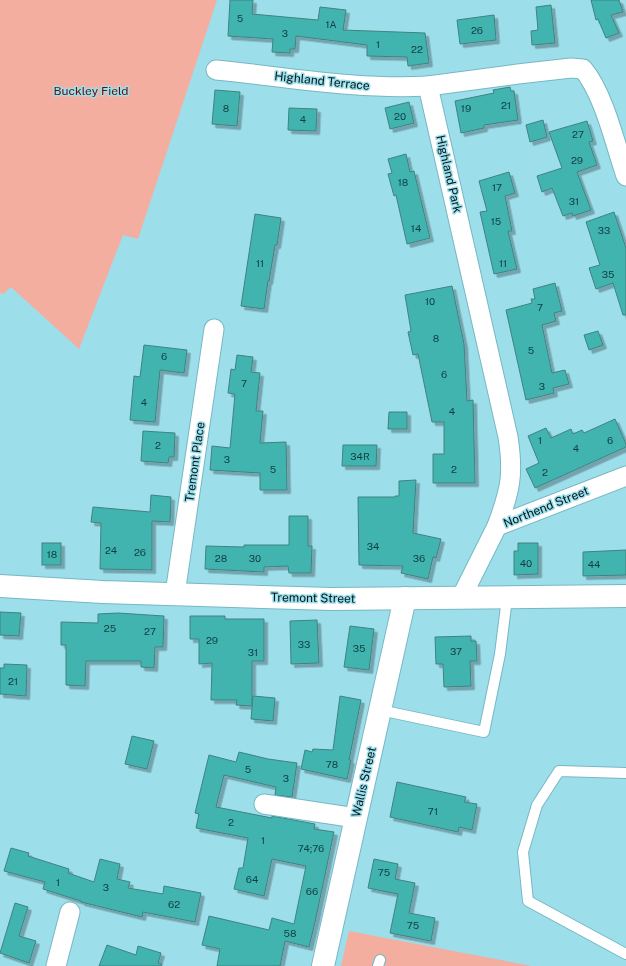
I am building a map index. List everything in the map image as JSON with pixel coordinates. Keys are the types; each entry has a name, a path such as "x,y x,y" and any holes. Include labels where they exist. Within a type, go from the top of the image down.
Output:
{"street":[{"path":"428,86 571,68 583,69 590,77 603,105 626,176"},
{"name":"Highland Terrace","path":"216,70 368,86 396,88 428,86"},
{"name":"Highland Park","path":"428,86 508,437 511,456 511,477 506,503 497,526"},
{"name":"Tremont Place","path":"175,594 214,329"},
{"name":"Northend Street","path":"461,598 497,526 626,476"},
{"name":"Tremont Street","path":"0,586 103,592 331,599 626,596"},
{"name":"Wallis Street","path":"323,966 405,598"},
{"path":"264,804 356,818"},
{"path":"56,966 70,912"}],"lane":[{"path":"380,710 484,732 500,654 507,598"},
{"path":"626,773 559,771 537,805 523,852 528,900 626,954"}],"green space":[{"name":"Buckley Field","path":"0,0 217,0 138,239 123,235 79,349 11,287 3,294 0,293"},
{"path":"349,931 532,966 341,966"}],"building":[{"path":"230,0 253,0 252,14 318,20 320,7 346,10 343,30 425,33 429,63 408,66 407,57 367,56 367,45 296,36 295,49 290,49 290,53 272,52 273,39 228,36"},
{"path":"591,0 619,0 623,12 611,15 619,33 606,38 598,19 596,20"},
{"path":"551,5 555,43 532,45 531,31 538,30 536,7"},
{"path":"494,15 496,40 460,44 457,20"},
{"path":"510,87 511,91 514,91 518,120 484,125 484,128 461,133 455,101 494,93 493,90"},
{"path":"215,90 240,92 237,126 212,124"},
{"path":"409,102 414,123 390,129 385,108"},
{"path":"289,108 317,109 316,131 288,130"},
{"path":"543,120 547,137 530,142 526,125"},
{"path":"587,121 593,141 589,142 597,165 577,172 591,210 573,216 572,213 563,216 552,188 542,192 537,176 562,168 549,132"},
{"path":"406,154 410,172 414,171 430,238 407,244 396,195 394,196 388,174 392,173 388,159"},
{"path":"509,172 515,193 505,196 512,231 508,231 517,269 494,274 480,212 487,211 479,181"},
{"path":"614,212 626,248 626,315 623,315 613,283 596,289 589,268 600,265 586,222"},
{"path":"255,214 281,218 277,245 275,245 268,281 264,309 241,306"},
{"path":"555,283 562,311 554,313 556,321 542,325 552,373 565,370 569,384 553,388 554,393 526,400 506,310 532,303 531,299 535,299 533,289"},
{"path":"452,286 464,344 467,401 473,400 475,483 433,483 433,454 444,454 444,422 432,422 418,354 413,355 408,332 411,331 405,295"},
{"path":"598,331 603,345 589,350 584,335"},
{"path":"144,345 187,350 184,373 160,370 155,422 130,420 134,376 140,377"},
{"path":"237,355 253,357 251,372 260,373 256,411 263,411 260,443 286,442 287,490 260,490 260,473 210,470 212,446 230,448 235,394 228,393 231,369 235,370"},
{"path":"389,412 407,412 407,429 388,429"},
{"path":"615,419 626,447 535,488 526,469 539,463 528,436 546,428 551,438 571,429 573,434 582,430 584,433"},
{"path":"143,431 175,433 174,457 169,457 168,463 141,461"},
{"path":"343,445 377,445 376,466 342,466"},
{"path":"416,480 413,533 441,539 436,558 433,557 428,579 401,573 403,566 359,565 358,497 399,496 399,481"},
{"path":"151,495 171,497 170,522 152,521 152,570 100,569 101,523 91,522 93,507 150,512"},
{"path":"289,516 308,516 308,546 312,546 311,573 289,573 288,566 264,567 264,572 205,569 206,546 244,547 244,545 289,545"},
{"path":"42,543 61,543 61,565 42,565"},
{"path":"518,543 538,543 538,574 514,575 514,551 518,551"},
{"path":"626,550 626,575 583,576 583,552"},
{"path":"0,612 21,613 19,636 0,635"},
{"path":"118,613 164,616 163,647 155,647 154,668 141,667 141,661 86,661 85,686 66,685 66,645 61,645 61,622 98,623 98,614"},
{"path":"190,616 225,616 225,619 264,619 264,661 252,661 252,706 236,705 237,700 211,700 212,663 199,664 199,639 190,639"},
{"path":"317,620 319,663 291,664 290,621"},
{"path":"350,626 374,629 369,670 344,667"},
{"path":"471,636 471,641 476,641 477,661 470,661 471,686 444,687 443,664 436,664 435,637"},
{"path":"4,664 27,665 26,696 0,694 0,668 4,668"},
{"path":"253,696 275,698 273,721 251,719"},
{"path":"340,696 361,700 349,760 351,760 347,779 301,769 305,750 312,752 313,749 333,750"},
{"path":"132,736 154,741 147,769 125,764"},
{"path":"239,752 268,759 297,763 292,797 275,795 276,787 224,775 216,807 272,818 272,816 315,824 314,829 334,832 309,947 285,941 280,966 217,966 220,949 202,945 209,916 269,930 272,918 294,924 306,866 272,859 264,896 234,889 239,868 243,868 248,838 196,828 199,814 195,813 209,755 236,762"},
{"path":"397,782 466,797 464,802 477,804 472,830 459,827 458,832 390,817"},
{"path":"11,848 29,853 28,856 69,869 68,873 94,882 100,859 120,864 117,879 130,882 128,888 163,894 164,886 201,893 195,922 143,912 142,917 81,902 43,889 45,882 4,871"},
{"path":"374,859 398,864 395,879 415,883 409,913 435,918 431,941 390,933 398,894 368,888"},
{"path":"15,903 28,907 19,936 36,941 29,963 0,953"},
{"path":"107,945 136,955 138,946 161,953 158,963 162,964 161,966 99,966"}]}
